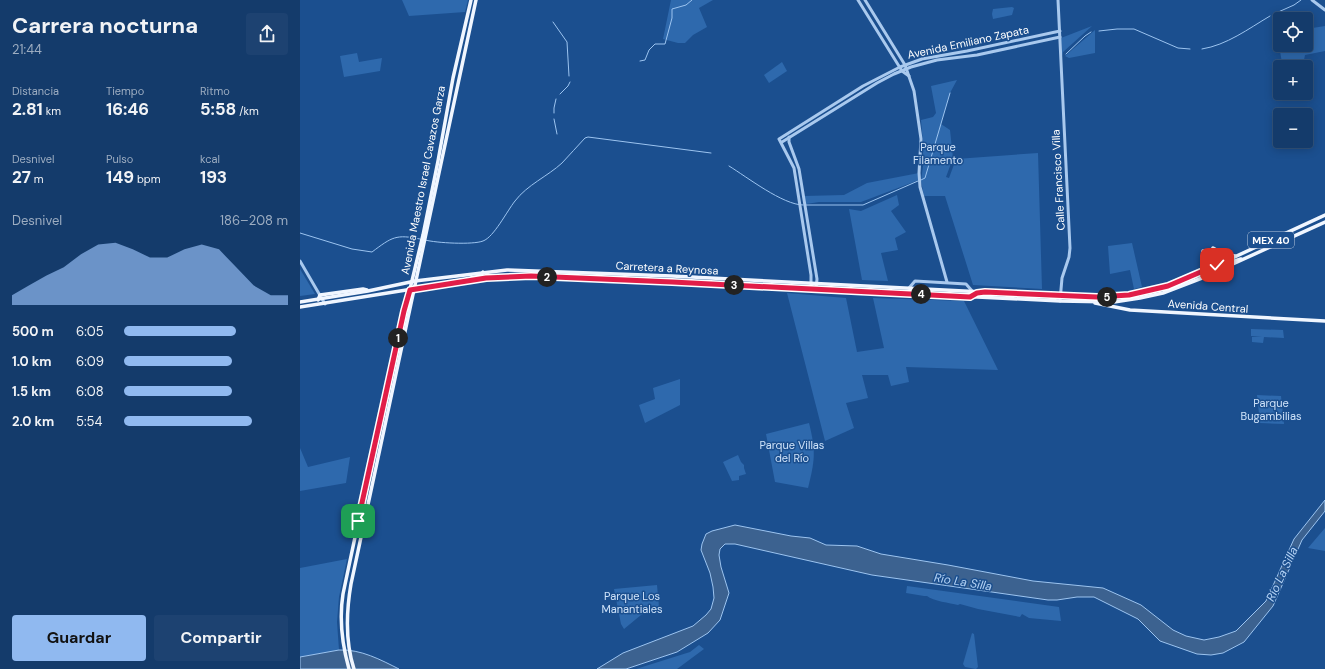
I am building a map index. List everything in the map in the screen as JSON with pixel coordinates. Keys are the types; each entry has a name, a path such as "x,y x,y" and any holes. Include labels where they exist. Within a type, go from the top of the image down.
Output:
{"main road":[{"name":"Avenida Maestro Israel Cavazos Garza","path":"424,236 443,128 471,0"},
{"name":"Avenida Maestro Israel Cavazos Garza","path":"354,669 348,647 347,623 351,584 412,289 440,172 476,0"},
{"name":"MEX 40","path":"1200,273 1325,215"},
{"name":"MEX 40","path":"1090,302 1114,302 1163,293 1190,283 1325,222"},
{"path":"1213,248 1223,254 1236,256"},
{"path":"1200,273 1203,265 1203,251"},
{"path":"1190,283 1193,279 1210,272 1215,267 1236,259 1245,258"},
{"name":"Carretera a Reynosa","path":"300,304 317,301 321,297 363,289 368,291 414,282 504,270 672,276 973,292 1108,297 1129,295 1168,286 1200,273"},
{"path":"429,286 480,276 483,272"},
{"name":"Carretera a Reynosa","path":"300,304 325,304 486,278 531,276 1090,302"},
{"name":"Avenida Maestro Israel Cavazos Garza","path":"349,669 344,648 341,623 343,594 407,301 412,289"},
{"path":"396,292 404,295 407,301"},
{"path":"970,297 977,293 985,292"},
{"name":"Avenida Central","path":"1090,302 1113,308 1130,310 1325,322"},
{"path":"371,462 376,464"},
{"path":"368,477 373,478"},
{"path":"341,623 347,623"}],"street":[{"path":"858,0 900,67 908,76"},
{"path":"865,0 905,65 914,91 919,122 921,150 920,187 947,282"},
{"name":"Calle Francisco Villa","path":"1058,0 1070,248 1069,258 1062,278 1060,301"},
{"path":"1312,0 1325,10"},
{"name":"Avenida Emiliano Zapata","path":"780,141 876,79 905,65 928,58 1060,31"},
{"name":"Avenida Emiliano Zapata","path":"780,141 789,138 877,83 902,70 937,60 977,55 1060,37"},
{"path":"789,138 789,142 799,169 807,208 817,284 816,289"},
{"path":"780,141 794,168 812,284 811,289"},
{"path":"800,200 805,199"},
{"path":"300,261 325,304"},
{"path":"909,288 913,282 917,281 947,282 966,284 973,292"}],"green space":[{"path":"402,0 468,0 465,12 409,16"},
{"path":"671,0 713,0 699,8 707,27 693,35 685,43 678,43 663,39"},
{"path":"1014,8 1012,15 993,19 993,9"},
{"path":"1092,26 1063,52 1062,56 1061,38"},
{"path":"1325,26 1325,51 1305,55 1304,60 1282,60 1280,52 1313,52 1313,28"},
{"path":"1095,30 1095,53 1069,58 1065,56"},
{"path":"357,53 359,62 382,58 380,71 344,77 340,56"},
{"path":"782,62 787,71 769,83 764,75"},
{"name":"Parque Filamento","path":"957,80 950,93 941,124 950,130 953,158 946,177 949,178 956,159 1038,153 1042,289 973,285 945,196 924,196 921,181 923,144 921,120 933,117 936,113 931,86"},
{"path":"919,173 919,180 861,202 819,202 806,204 804,196 844,195 867,183"},
{"path":"897,195 899,205 891,211 906,232 895,238 898,250 881,253 888,281 862,280 849,209 861,211"},
{"path":"1132,243 1142,287 1134,289 1130,270 1110,274 1108,246"},
{"path":"300,269 315,294 300,296"},
{"path":"787,293 846,298 857,352 884,348 873,298 964,301 998,370 906,367 909,382 891,386 888,375 862,375 868,398 846,403 854,428 825,441"},
{"path":"1251,329 1283,330 1284,338 1264,337 1263,343 1252,342 1252,337 1262,337 1251,336"},
{"path":"680,379 680,405 645,423 639,405 655,399 653,388"},
{"name":"Parque Bugambilias","path":"1257,395 1281,396 1284,424 1260,423"},
{"name":"Parque Villas del Río","path":"809,423 813,441 814,456 808,488 775,482 766,434"},
{"path":"300,448 308,467 350,457 346,483 300,491"},
{"path":"738,455 744,465 746,474 739,476 739,480 732,481 723,462"},
{"path":"1325,528 1325,551 1308,548"},
{"path":"347,559 339,597 337,622 339,650 300,657 300,568"},
{"name":"Parque Los Manantiales","path":"657,585 659,607 641,615 624,629 621,624 614,589"},
{"path":"907,586 1059,607 1061,621 1029,618 1022,614 1020,617 960,604 958,605 942,602 927,596 906,593"},
{"path":"972,633 974,634 978,667 976,669 965,667 963,664"},
{"path":"699,645 704,649 677,669 636,669 690,652"}],"water":[{"name":"Río La Silla","path":"1325,500 1325,511 1302,540 1273,606 1244,642 1223,653 1211,655 1197,654 1160,641 1138,619 1094,597 1048,600 872,575 735,544 725,544 720,549 719,555 729,593 720,620 708,633 677,652 626,669 597,669 623,653 693,626 706,615 711,609 714,598 710,573 701,550 702,544 706,534 735,525 791,536 810,538 826,545 857,546 881,554 1033,581 1103,588 1141,605 1173,630 1186,636 1204,640 1219,637 1236,631 1266,601 1294,539"},
{"path":"339,650 363,653 399,669 300,669 300,657"}],"waterway":[{"path":"640,61 645,60 649,50 655,44 665,44 672,18 672,9 686,5 692,0"},
{"path":"1278,12 1301,0"},
{"path":"1202,49 1229,40 1270,16"},
{"path":"553,22 567,42 569,76"},
{"path":"1099,31 1134,29 1178,48 1190,49"},
{"path":"1066,54 1091,32"},
{"path":"560,94 570,82"},
{"path":"921,180 925,178 950,93"},
{"path":"554,113 556,99"},
{"path":"554,119 557,134"},
{"path":"425,240 446,243 463,243 478,242 487,239 496,229 520,195 531,185 562,163 585,138 588,137 711,153"},
{"path":"729,166 776,196 795,204 803,205"},
{"path":"806,205 863,205 918,181"},
{"path":"300,233 352,249 372,252 394,238 405,237 420,239"}],"route":[{"path":"358,521 392,364 410,290 486,278 531,276 970,297 977,293 985,292 1108,297 1134,294 1168,286 1217,265"}]}
